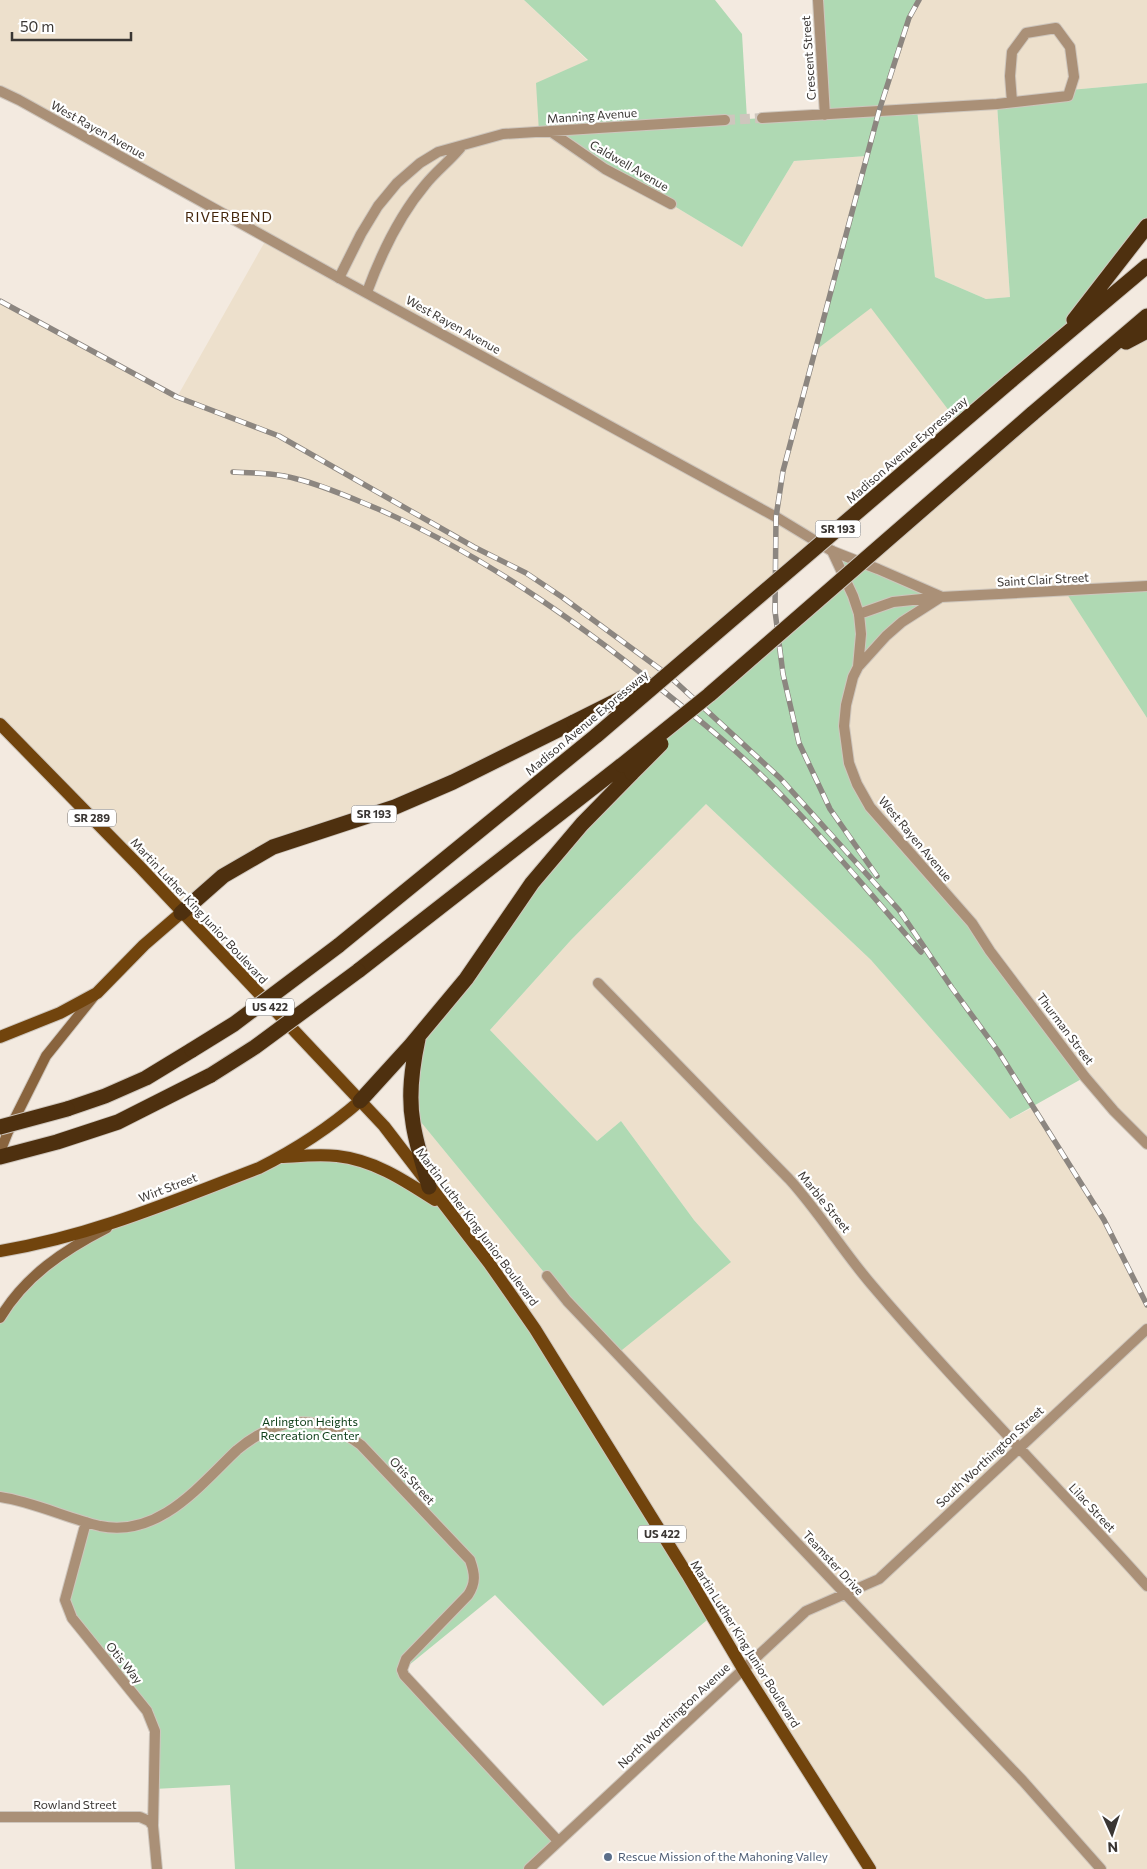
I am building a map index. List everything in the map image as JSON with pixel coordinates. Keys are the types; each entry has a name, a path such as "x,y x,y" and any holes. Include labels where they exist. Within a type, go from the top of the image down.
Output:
{"highway":[{"path":"1054,345 1147,226"},
{"name":"Madison Avenue Expressway","path":"0,1127 67,1109 105,1096 146,1078 234,1024 338,946 668,675 1147,266"},
{"path":"0,1157 56,1142 118,1122 211,1075 255,1047 627,769 709,695 1096,358 1147,316"},
{"path":"1096,358 1147,330"},
{"name":"SR 193","path":"181,913 223,876 272,847 396,807 453,782 668,675"},
{"path":"360,1101 418,1036 466,978 532,883 627,769"},
{"path":"418,1036 411,1078 411,1110 430,1187"}],"main road":[{"name":"Martin Luther King Junior Boulevard","path":"0,724 55,779 384,1126 444,1206 490,1263 535,1329 687,1574 743,1669 870,1869"},
{"path":"0,1152 46,1056 97,992 181,913"},
{"path":"0,1037 60,1013 97,992"},
{"name":"Wirt Street","path":"0,1318 27,1282 60,1255 122,1221 259,1168 334,1124 360,1101"},
{"name":"US 422","path":"280,1157 336,1156 360,1161 384,1169 402,1178 444,1206"},
{"name":"US 422","path":"0,1251 40,1243 122,1221"}],"street":[{"name":"Crescent Street","path":"818,0 825,114"},
{"path":"762,118 1012,102 1068,96 1074,77 1070,47 1056,28 1026,33 1012,52 1010,76 1012,102"},
{"name":"West Rayen Avenue","path":"0,91 776,517 832,551"},
{"name":"Manning Avenue","path":"339,278 361,234 378,206 397,183 420,163 438,152 503,134 725,120"},
{"name":"Caldwell Avenue","path":"550,131 605,169 671,204"},
{"path":"367,292 380,259 413,200 462,146"},
{"path":"832,551 853,596 859,614 861,634 858,667"},
{"name":"Saint Clair Street","path":"832,551 941,597"},
{"name":"Saint Clair Street","path":"859,614 893,602 941,597 1147,586"},
{"name":"West Rayen Avenue","path":"941,597 902,622 886,636 858,667 853,677 846,705 844,726 848,756 857,784 870,807 972,923"},
{"name":"Thurman Street","path":"972,923 990,951 1085,1078 1147,1144"},
{"name":"Marble Street","path":"598,983 808,1200 870,1283 1018,1448"},
{"name":"Teamster Drive","path":"547,1276 567,1301 1023,1782 1101,1869"},
{"name":"South Worthington Street","path":"845,1594 879,1579 1147,1329"},
{"name":"Otis Street","path":"0,1497 100,1526 120,1528 143,1524 158,1519 169,1512 249,1440 277,1426 294,1423 317,1423 345,1433 361,1445 470,1560 474,1572 473,1588 406,1659 402,1670 404,1674 558,1841"},
{"name":"Lilac Street","path":"1018,1448 1147,1586"},
{"name":"Otis Way","path":"86,1522 65,1600 72,1618 147,1711 155,1731 151,1823 157,1869"},
{"name":"North Worthington Avenue","path":"529,1869 806,1611 845,1594"},
{"name":"Rowland Street","path":"0,1817 140,1817 151,1823"}],"shaded area":[{"path":"0,0 524,0 588,61 550,131 742,247 794,161 868,156 817,349 871,307 959,424 668,675 453,782 273,847 181,913 0,724 0,301 177,397 267,238 0,91"},
{"path":"919,0 1147,0 1147,83 1070,90 1068,96 997,104 1010,297 986,299 935,277 917,109 879,111 909,18"},
{"path":"1147,331 1147,586 1066,592 1147,718 1147,1144 1114,1111 870,807 846,749 863,561 1096,358"},
{"path":"706,804 871,960 1010,1119 1036,1106 1098,1210 1147,1303 1147,1869 870,1869 429,1187 411,1110 547,1276 730,1261 694,1220 621,1121 597,1141 490,1030 571,940"}],"green space":[{"path":"524,0 715,0 742,34 747,119 825,114 818,0 919,0 909,18 880,111 917,109 935,277 986,299 1010,297 997,104 1039,100 1070,90 1147,83 1147,226 1054,345 959,424 871,308 816,350 867,156 794,161 742,247 550,131 539,132 536,83 588,60"},
{"path":"832,551 941,597 902,622 858,667 844,726 857,784 952,902 1085,1077 1010,1119 871,960 706,804 571,940 490,1030 597,1141 621,1121 694,1220 731,1262 617,1354 547,1276 411,1110 418,1036 582,824 709,695 844,578"},
{"path":"1147,586 1147,718 1065,591"},
{"name":"Arlington Heights Recreation Center","path":"280,1157 360,1161 444,1206 489,1263 712,1616 603,1706 495,1595 403,1670 558,1841 529,1869 235,1869 230,1785 154,1789 155,1731 65,1600 86,1522 0,1497 0,1318 27,1282 81,1242"}],"tunnel":[{"path":"725,120 762,118"}],"railway":[{"path":"877,876 830,809 799,743 783,674 775,611 776,517 783,471 879,111 909,18 919,0"},
{"path":"0,301 177,397 279,436 474,547 526,573 562,597 668,675 780,778 899,910 998,1051 1042,1121 1104,1220 1147,1305"},
{"path":"233,472 273,474 297,479 378,509 415,526 488,566 558,611 657,686 747,762 822,838 921,952"}],"place":[{"name":"Rescue Mission of the Mahoning Valley","path":"608,1857"}],"district":[{"name":"RIVERBEND","path":"229,217"}]}
